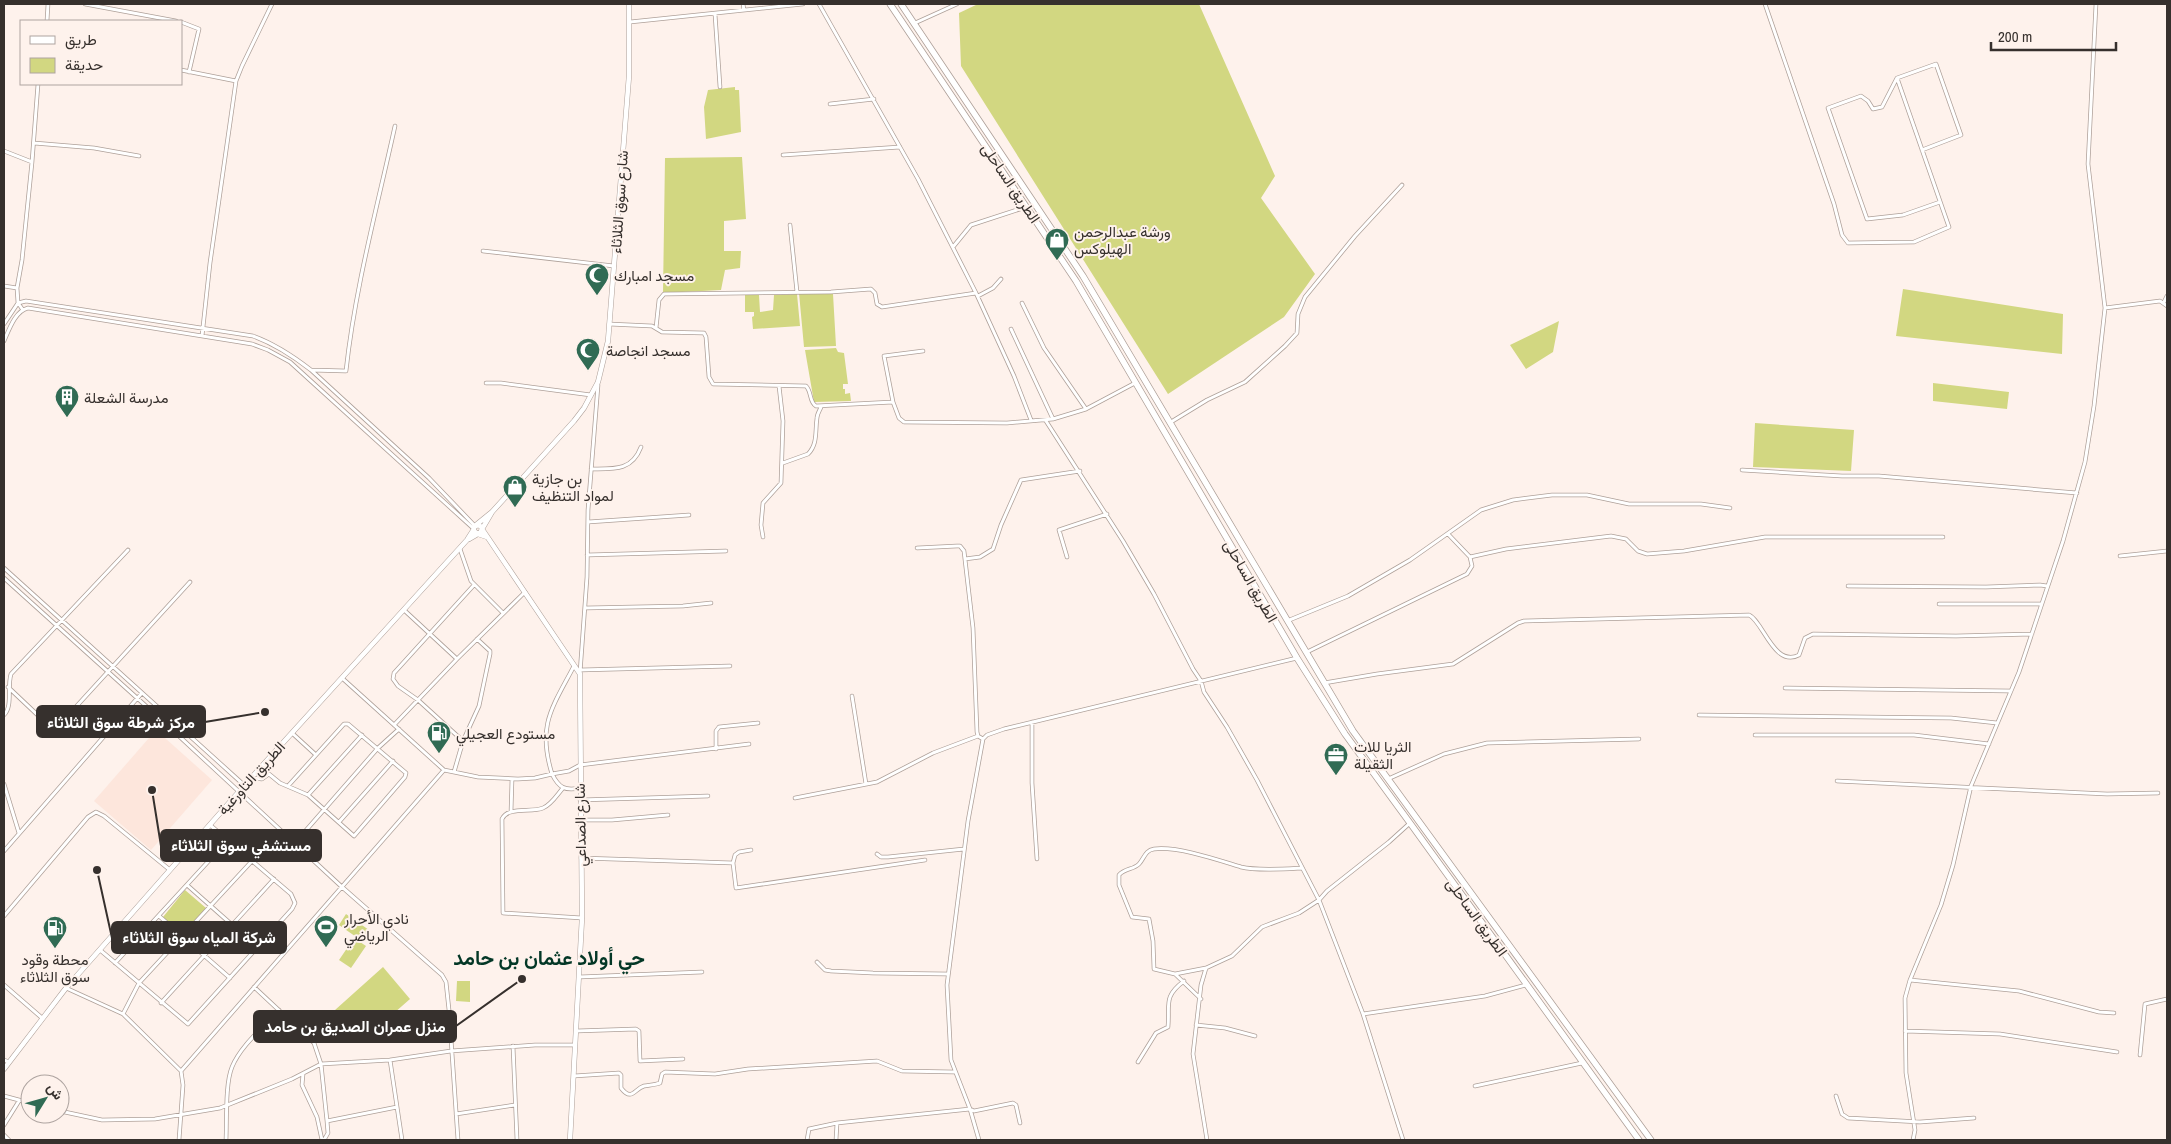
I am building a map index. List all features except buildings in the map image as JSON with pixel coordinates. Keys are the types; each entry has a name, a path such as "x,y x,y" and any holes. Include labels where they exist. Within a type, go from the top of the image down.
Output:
{"highway":[{"name":"الطريق الساحلى","path":"890,4 1076,281 1242,566 1345,734 1640,1140"},
{"name":"الطريق الساحلى","path":"901,4 1078,268 1171,422 1286,622 1353,731 1650,1140"},
{"path":"932,66 940,61"},
{"path":"1242,566 1251,560"},
{"path":"1570,1045 1577,1041"}],"street":[{"path":"47,20 48,4"},
{"path":"85,4 171,20"},
{"path":"202,336 236,81 272,4"},
{"name":"شارع سوق الثلاثاء","path":"492,512 574,421 592,395 598,382 608,341 629,76 629,4"},
{"path":"743,4 744,10"},
{"path":"630,22 803,4"},
{"path":"820,4 832,29 900,146 953,247 1014,376 1032,420"},
{"path":"915,23 957,4"},
{"path":"1765,4 1834,204 1842,236 1848,244 1914,242 1949,227 1897,78"},
{"path":"1913,1140 1913,1121 1906,1073 1905,998 1910,980 1941,905 1971,786 2020,672 2063,541 2085,462 2094,406 2104,308 2088,164 2096,4"},
{"path":"714,14 720,87"},
{"path":"182,22 199,29 189,72"},
{"path":"1922,150 1962,135 1936,64 1897,78 1882,107 1873,109 1868,101 1861,96 1828,108 1867,219 1903,215 1940,202"},
{"path":"182,70 236,81"},
{"path":"23,310 18,303 17,288 22,260 38,85"},
{"path":"830,104 874,99"},
{"path":"311,370 346,371 356,296 366,261 394,126"},
{"path":"34,143 94,148 139,156"},
{"path":"782,156 900,146"},
{"path":"4,151 32,162"},
{"path":"1171,422 1207,400 1245,382 1285,346 1297,333 1298,314 1305,297 1346,246 1402,185"},
{"path":"953,247 971,225 1026,206"},
{"path":"790,225 797,292"},
{"path":"482,251 614,266"},
{"path":"656,329 659,300 664,294 871,289 875,293 877,304 882,307 977,295 993,288 1001,279"},
{"path":"4,286 17,288"},
{"path":"2164,302 2167,296"},
{"path":"4,324 18,303 26,302 247,336 265,341 292,356 311,370 378,430 429,478 475,527 478,534"},
{"path":"2104,308 2164,302"},
{"path":"2164,302 2167,306"},
{"path":"1022,303 1044,348 1086,409"},
{"path":"4,341 15,319 23,310 33,309 252,344 268,350 290,362 475,527 480,526 574,666 580,672 730,666"},
{"path":"107,320 108,314"},
{"path":"609,324 652,326 662,332 704,333 706,337 709,377 713,384 806,386 810,390 814,406 821,407 893,402"},
{"path":"1011,329 1053,420"},
{"path":"923,352 884,356 893,402 899,418 904,422 1007,423 1053,420 1086,409 1136,383"},
{"path":"580,672 585,608 591,469 598,382"},
{"path":"486,384 501,383 592,395"},
{"path":"763,537 761,525 763,503 780,486 783,462 783,411 780,386"},
{"path":"783,462 808,454 811,451 816,434 817,417 821,407"},
{"path":"1046,421 1107,514 1154,594 1201,681 1204,692 1257,780 1319,900 1363,1014 1403,1140"},
{"path":"373,436 378,430"},
{"path":"591,469 625,466 637,458 641,447"},
{"path":"1742,470 1842,476 1879,476 2077,493"},
{"path":"965,559 980,557 993,549 1021,480 1080,471"},
{"path":"1286,622 1354,593 1410,560 1489,506 1536,497 1587,495 1629,504 1701,504 1730,508"},
{"path":"468,540 475,527 492,512"},
{"path":"468,540 478,534 492,512"},
{"path":"1067,557 1059,530 1107,514"},
{"path":"588,522 689,516"},
{"path":"478,534 488,537"},
{"path":"1305,653 1467,574 1472,566 1470,557 1448,534"},
{"path":"1470,557 1506,548 1611,536 1626,539 1638,550 1647,554 1765,537 1943,537"},
{"name":"الطريق التاورغية","path":"4,1069 6,1061 100,949 244,785 468,540"},
{"path":"917,548 960,546 964,551 973,628 978,736"},
{"path":"460,549 471,581 504,613"},
{"path":"4,715 9,708 8,687 11,674 128,550"},
{"path":"587,555 726,551"},
{"path":"2120,556 2167,551"},
{"path":"4,568 60,621 244,785"},
{"path":"4,578 239,791 294,844 442,976 446,982 458,1140"},
{"path":"8,687 45,722 52,724 63,720 190,582"},
{"path":"1848,586 1986,588 2040,584 2047,586"},
{"path":"463,741 418,700 398,686 394,679 394,673 474,585"},
{"path":"394,725 525,592"},
{"path":"585,608 683,606 710,603"},
{"path":"1939,604 2041,604"},
{"path":"403,610 457,659"},
{"path":"1323,683 1453,664 1518,623 1537,620 1749,615 1754,617 1764,635 1780,653 1795,657 1799,655 1805,638 1813,634 1956,636 2032,634"},
{"path":"454,772 463,741 479,706 490,654 490,651 477,639"},
{"path":"979,1140 970,1109 954,1072 951,1060 948,1025 948,974 964,849 983,739 994,732 1032,722 1297,658"},
{"path":"574,666 551,710 546,725 546,753 552,774 563,788 568,790 580,788"},
{"name":"شارع الصداعي","path":"570,1140 582,918 580,672"},
{"path":"341,678 444,770 478,777 535,778 569,771 580,765 749,744"},
{"path":"1784,688 2011,691"},
{"path":"4,851 141,694"},
{"path":"852,696 866,784"},
{"path":"1699,715 1951,718 1998,723"},
{"path":"1032,722 1032,783 1037,859"},
{"path":"716,748 716,728 758,723"},
{"path":"251,778 262,779 269,774 280,783 308,795 326,809 354,836 405,777 404,770 348,724 344,724 288,786"},
{"path":"294,844 378,748 399,729"},
{"path":"292,733 316,755"},
{"path":"308,795 362,735"},
{"path":"1756,735 1914,736 1989,744"},
{"path":"978,736 983,739"},
{"path":"796,798 884,779 934,752 978,736"},
{"path":"1387,780 1444,754 1487,743 1639,739"},
{"path":"340,822 393,761"},
{"path":"181,1071 444,770"},
{"path":"511,812 512,779"},
{"path":"1837,780 2107,794 2158,792"},
{"path":"4,784 19,834"},
{"path":"563,788 550,804 543,808 511,812 504,815 502,819 503,913 582,918"},
{"path":"580,799 708,796"},
{"path":"4,916 88,817 96,812 104,816 170,870"},
{"path":"580,820 668,816"},
{"path":"1302,868 1249,868 1216,858 1158,848 1148,851 1136,867 1122,872 1119,875 1118,883 1131,914 1135,918 1149,919 1153,941 1153,967 1157,971 1175,974 1206,968 1232,956 1262,927 1299,913 1319,900 1327,891 1410,823"},
{"path":"100,949 161,1003 188,1024 230,978 295,903 291,894 210,825"},
{"path":"115,963 228,840"},
{"path":"877,854 881,857 888,857 964,849"},
{"path":"751,850 736,854 733,863 736,888 925,860"},
{"path":"581,858 733,863"},
{"path":"123,1014 139,983 252,861"},
{"path":"161,1003 274,879"},
{"path":"187,885 257,947"},
{"path":"159,916 230,978"},
{"path":"817,962 825,970 889,974 948,974"},
{"path":"1206,968 1201,985 1201,999 1193,1054 1206,1140"},
{"path":"579,977 702,972"},
{"path":"1175,974 1201,999"},
{"path":"1910,980 2019,991 2090,1010 2114,1013"},
{"path":"1138,1062 1156,1033 1168,1027 1167,1004 1171,992 1184,981"},
{"path":"4,985 42,1018"},
{"path":"1363,1014 1499,994 1526,985"},
{"path":"66,988 123,1014 181,1071 183,1085 179,1140"},
{"path":"254,988 314,1043 321,1064 329,1140"},
{"path":"2140,1055 2145,1004 2167,999"},
{"path":"226,1140 228,1088 232,1067 240,1053 280,1010"},
{"path":"1196,1025 1225,1028 1255,1036"},
{"path":"576,1032 636,1029 639,1031 640,1061 683,1059"},
{"path":"1905,1031 2000,1034 2117,1052"},
{"path":"70,1113 102,1120 155,1119 220,1108 292,1079 321,1064 390,1060 451,1051 512,1046 575,1045"},
{"path":"512,1046 517,1140"},
{"path":"390,1060 402,1140"},
{"path":"574,1076 619,1073 621,1075 620,1088 630,1095 636,1093 642,1087 660,1083 662,1074 665,1072 715,1074 748,1069 877,1061 902,1071 954,1072"},
{"path":"1475,1086 1582,1062"},
{"path":"303,1073 302,1085 317,1117 323,1140"},
{"path":"292,1079 302,1085"},
{"path":"4,1096 20,1101 4,1125"},
{"path":"1836,1096 1842,1114 1848,1118 1913,1121 1974,1118"},
{"path":"807,1140 809,1129 837,1123 970,1109 974,1111 1014,1103 1020,1123"},
{"path":"456,1114 516,1105"},
{"path":"327,1121 397,1107"},
{"path":"836,1140 837,1123"},
{"path":"323,1140 328,1133"},
{"path":"4,1135 9,1140"}],"shaded area":[{"path":"156,730 212,780 151,850 94,801"}],"green space":[{"path":"978,4 1199,4 1275,176 1261,198 1315,274 1284,317 1168,394 961,66 959,13"},
{"path":"735,87 735,90 739,90 741,132 706,139 704,107 708,90"},
{"path":"742,157 746,219 724,221 724,251 741,251 740,268 725,270 721,290 663,293 665,158"},
{"path":"1903,289 2063,314 2062,354 1896,336"},
{"path":"799,293 833,294 836,346 804,347"},
{"path":"797,294 800,326 753,329 752,317 754,312 745,312 745,295 759,295 760,312 773,310 774,295"},
{"path":"1559,321 1553,352 1526,369 1510,345"},
{"path":"836,348 838,352 844,353 848,384 843,384 843,389 845,389 845,394 850,393 851,401 814,402 805,350"},
{"path":"1933,383 2009,392 2007,409 1933,401"},
{"path":"1755,423 1854,430 1851,471 1753,467"},
{"path":"185,890 206,908 182,935 163,917"},
{"path":"346,914 369,930 362,941 339,925"},
{"path":"354,938 366,946 351,968 339,960"},
{"path":"383,967 410,999 361,1042 335,1010"},
{"path":"457,981 470,981 470,1002 456,1001"}],"place":[{"name":"ورشة عبدالرحمن الهيلوكس","path":"1057,261"},
{"name":"مسجد امبارك","path":"597,296"},
{"name":"مسجد انجاصة","path":"588,371"},
{"name":"مدرسة الشعلة","path":"67,418"},
{"name":"بن جازية لمواد التنظيف","path":"515,508"},
{"name":"مركز شرطة سوق الثلاثاء","path":"265,712"},
{"name":"مستودع العجيلي","path":"439,754"},
{"name":"الثريا للات الثقيلة","path":"1336,776"},
{"name":"مستشفي سوق الثلاثاء","path":"152,790"},
{"name":"شركة المياه سوق الثلاثاء","path":"97,870"},
{"name":"نادي الأحرار الرياضي","path":"326,948"},
{"name":"محطة وقود سوق الثلاثاء","path":"55,949"},
{"name":"منزل عمران الصديق بن حامد","path":"522,979"}],"district":[{"name":"حي أولاد عثمان بن حامد","path":"549,957"}]}
